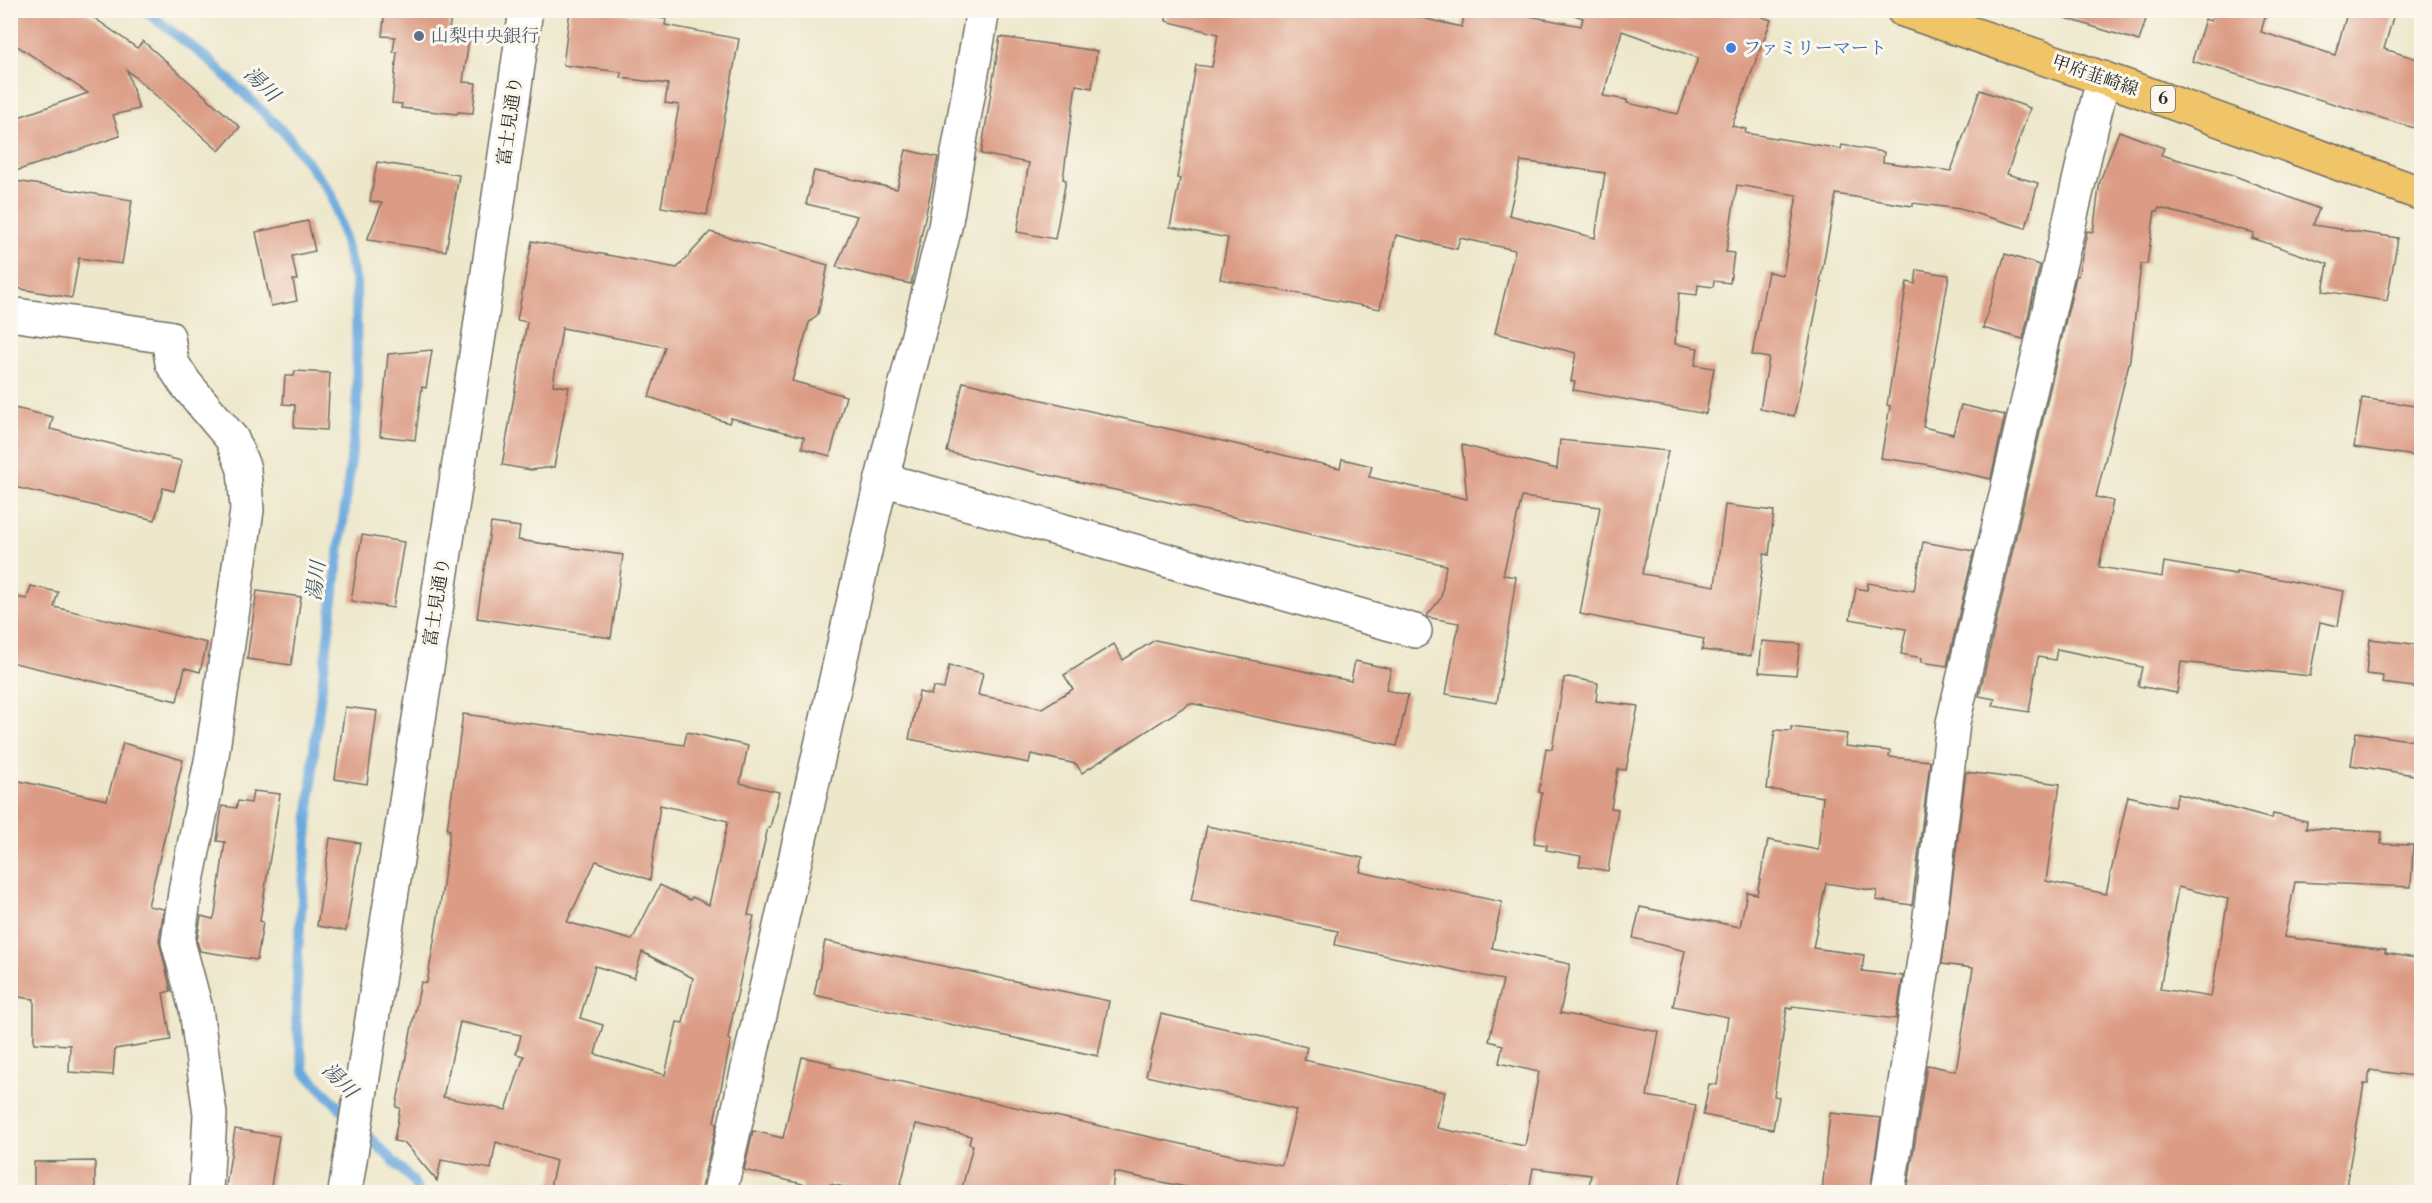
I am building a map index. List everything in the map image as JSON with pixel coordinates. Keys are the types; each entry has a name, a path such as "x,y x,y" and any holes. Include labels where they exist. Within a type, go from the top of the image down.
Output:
{"main road":[{"name":"甲府韮崎線","path":"1903,10 2103,78 2421,194"}],"street":[{"name":"富士見通り","path":"345,1192 479,335 526,10"},
{"path":"720,1192 882,479 945,227 983,10"},
{"path":"1888,1192 1927,940 1953,723 2103,78"},
{"path":"10,314 168,337 172,363 185,383 232,439 244,469 247,510 212,756 186,886 178,942 196,1009 210,1114 207,1192"},
{"path":"882,479 1414,631"}],"building":[{"path":"10,10 83,10 137,48 143,41 240,127 219,151 127,70 139,109 113,115 120,136 10,173 10,120 88,93 10,41"},
{"path":"385,10 452,10 448,37 469,39 463,82 476,83 473,113 458,112 457,114 401,108 402,104 392,103 397,52 393,52 395,37 382,36"},
{"path":"570,10 596,10 666,19 665,25 739,39 707,215 661,207 679,105 665,103 668,84 621,78 621,72 563,65"},
{"path":"1167,10 1386,10 1462,27 1465,10 1498,10 1581,26 1583,18 1574,15 1575,10 1745,10 1771,20 1732,126 1746,129 1745,133 1841,149 1842,145 1884,152 1883,162 1951,171 1980,90 2030,108 2007,174 2038,183 2026,228 1960,209 1913,203 1913,206 1836,194 1820,282 1822,282 1794,416 1760,409 1769,358 1752,355 1768,272 1783,275 1797,195 1737,185 1726,252 1734,253 1730,283 1714,281 1713,287 1698,285 1697,295 1679,293 1675,344 1698,348 1695,365 1714,368 1706,414 1573,390 1575,382 1571,381 1576,353 1495,333 1515,250 1460,238 1457,249 1396,235 1380,309 1220,279 1228,238 1170,227 1180,179 1177,178 1196,65 1212,67 1218,34 1166,21","holes":["1622,31 1698,58 1678,114 1603,96","1521,161 1605,173 1595,238 1509,215"]},
{"path":"2063,10 2149,10 2139,41 2062,17"},
{"path":"2214,10 2267,10 2261,32 2335,55 2348,10 2395,10 2384,49 2421,60 2421,130 2192,61 2205,19 2211,21"},
{"path":"1000,37 1097,51 1092,88 1076,85 1063,179 1066,180 1055,239 1017,232 1029,163 981,154"},
{"path":"2119,131 2164,148 2161,155 2230,174 2319,209 2313,225 2398,238 2387,301 2323,291 2328,264 2252,238 2254,233 2159,208 2155,211 2147,264 2141,264 2130,359 2096,497 2113,501 2099,567 2162,577 2164,562 2236,574 2236,571 2344,591 2338,626 2320,622 2310,676 2181,662 2177,693 2138,686 2142,667 2057,649 2055,660 2038,657 2029,712 1993,706 1995,699 1979,696 2087,231 2093,232 2100,181"},
{"path":"906,150 938,157 911,284 836,267 857,216 806,204 814,171 897,189"},
{"path":"377,162 459,175 446,251 367,240 382,203 370,201"},
{"path":"10,180 132,200 122,264 79,258 72,298 10,287"},
{"path":"308,221 315,251 292,256 297,280 293,280 297,301 271,306 256,232"},
{"path":"710,232 828,265 818,314 809,323 792,381 846,396 830,456 802,448 804,437 731,418 729,423 649,397 665,347 562,328 553,385 569,387 554,467 531,470 502,465 527,322 517,320 532,241 677,268"},
{"path":"2005,254 2040,265 2023,339 1983,328"},
{"path":"1917,270 1949,275 1923,427 1953,434 1961,405 2005,415 1991,479 1924,464 1881,458 1890,406 1887,405 1907,282 1915,284"},
{"path":"432,350 426,388 422,387 415,440 380,436 388,354"},
{"path":"295,371 330,373 327,430 294,428 295,405 283,404 285,376 294,376"},
{"path":"963,382 1340,468 1342,459 1372,466 1369,477 1467,499 1462,445 1557,469 1560,440 1668,451 1642,574 1715,586 1725,505 1774,511 1769,555 1764,554 1751,656 1702,650 1704,639 1580,614 1600,507 1522,497 1503,575 1516,577 1497,703 1446,694 1459,623 1426,617 1441,598 1446,565 947,452"},
{"path":"2362,398 2421,407 2421,457 2354,447"},
{"path":"10,407 53,417 50,429 182,461 174,491 163,488 155,520 10,486"},
{"path":"491,523 520,527 518,540 623,555 611,638 477,618"},
{"path":"362,535 404,542 393,608 351,601"},
{"path":"1923,542 1974,551 1947,666 1921,662 1922,658 1901,654 1906,629 1850,619 1856,588 1867,590 1868,583 1914,591"},
{"path":"31,586 58,592 54,607 207,643 200,672 185,668 177,701 10,662 10,596 27,599"},
{"path":"257,591 301,597 291,665 247,659"},
{"path":"2370,639 2421,645 2421,688 2382,683 2383,676 2366,674"},
{"path":"1155,640 1351,681 1355,661 1391,669 1386,690 1408,695 1397,746 1190,703 1082,773 1076,764 1031,754 1029,763 909,739 919,692 931,695 933,687 944,689 949,666 983,673 978,695 1042,708 1073,689 1064,675 1114,644 1123,660"},
{"path":"1762,641 1800,644 1796,675 1759,672"},
{"path":"1564,678 1598,683 1596,701 1638,706 1626,770 1618,769 1611,808 1618,809 1608,871 1579,866 1581,856 1546,850 1547,845 1534,843 1546,748 1552,749"},
{"path":"345,707 377,711 367,784 335,779"},
{"path":"463,714 684,745 687,732 748,746 740,783 779,792 770,828 768,827 748,915 754,916 729,1033 728,1039 731,1040 714,1122 717,1123 700,1192 549,1192 556,1161 496,1142 491,1169 441,1160 437,1181 405,1143 394,1141 400,1108 396,1107 421,982 427,983 450,830 447,830","holes":["660,805 728,821 709,905 692,897 690,900 660,885 632,940 567,922 596,861 650,880","642,952 693,978 683,1023 677,1022 665,1075 595,1054 603,1025 580,1018 595,966 634,978","460,1022 521,1035 516,1054 524,1056 506,1110 443,1097"]},
{"path":"1791,727 1847,734 1845,746 1890,751 1889,757 1930,761 1912,905 1876,900 1877,891 1826,883 1813,948 1864,955 1862,971 1903,976 1896,1019 1792,1006 1792,1009 1787,1008 1774,1096 1779,1097 1773,1129 1703,1115 1709,1084 1717,1085 1728,1017 1673,1006 1685,951 1633,938 1640,907 1740,927 1747,892 1757,894 1768,840 1818,850 1823,797 1767,789 1775,730 1791,731"},
{"path":"2356,732 2421,742 2421,776 2351,765"},
{"path":"123,743 183,760 148,906 164,909 159,940 171,991 163,993 171,1040 115,1049 113,1075 69,1072 70,1045 34,1043 34,999 10,996 10,779 107,800"},
{"path":"1966,772 2060,784 2046,881 2106,894 2128,796 2174,807 2178,794 2272,819 2273,814 2307,821 2306,828 2382,832 2381,844 2413,845 2411,887 2295,882 2284,937 2386,950 2385,953 2421,959 2421,1077 2370,1070 2368,1084 2364,1084 2345,1192 1907,1192 1927,1065 1956,1071 1973,968 1942,964","holes":["2178,887 2228,899 2211,997 2160,989"]},
{"path":"253,791 280,794 260,921 263,922 257,960 200,951 197,941 201,916 213,919 215,914 225,842 217,841 222,806 236,808 238,801 251,803"},
{"path":"1207,826 1363,858 1360,872 1502,902 1492,948 1570,964 1560,1013 1659,1032 1647,1096 1696,1105 1678,1192 1588,1192 1591,1175 1533,1168 1529,1191 1506,1186 1504,1192 1209,1192 1114,1172 1112,1192 961,1192 973,1145 969,1144 971,1136 916,1124 899,1192 867,1192 830,1184 828,1192 801,1192 803,1184 744,1170 753,1131 783,1138 802,1057 831,1063 830,1066 1282,1165 1296,1110 1146,1076 1161,1014 1307,1047 1304,1060 1445,1092 1437,1128 1525,1146 1539,1072 1499,1063 1503,1045 1489,1041 1503,980 1335,945 1338,931 1191,901"},
{"path":"330,838 360,843 346,931 317,926"},
{"path":"825,941 1109,1001 1098,1056 814,995"},
{"path":"1830,1113 1881,1118 1870,1192 1822,1192"},
{"path":"235,1129 279,1136 270,1192 225,1192"},
{"path":"95,1161 95,1192 34,1192 34,1162"}],"waterway":[{"name":"湯川","path":"144,10 209,60 286,134 332,195 356,282 357,413 315,740 298,949 296,1020 304,1071 350,1118"},
{"name":"湯川","path":"361,1129 413,1181 418,1192"}],"place":[{"name":"山梨中央銀行","path":"419,36"},
{"name":"ファミリーマート","path":"1731,48"}]}
